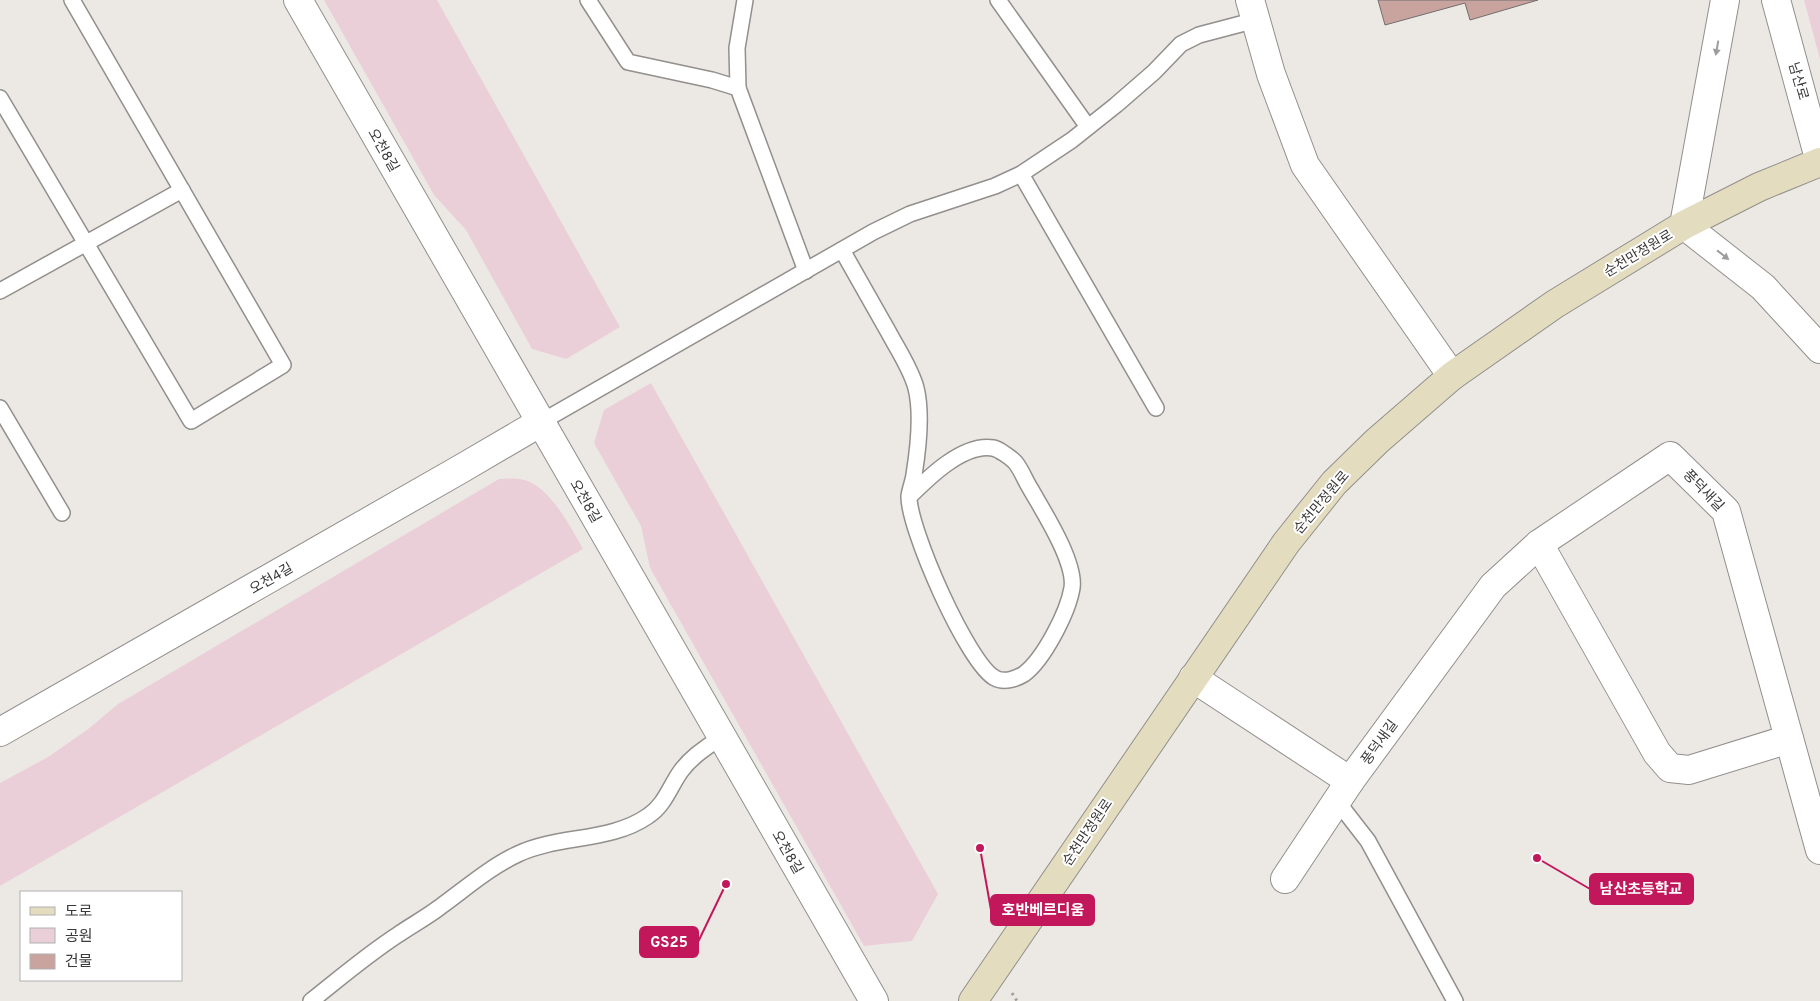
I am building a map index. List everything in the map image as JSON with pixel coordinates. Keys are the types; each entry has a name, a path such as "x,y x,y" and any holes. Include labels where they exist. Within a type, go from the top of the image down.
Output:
{"main road":[{"name":"순천만정원로","path":"973,1001 1286,543 1334,483 1377,441 1452,376 1555,304 1684,226 1759,187 1820,162"}],"street":[{"name":"오천8길","path":"298,0 874,1001"},
{"path":"1725,0 1684,226 1763,287 1820,349"},
{"name":"남산로","path":"1776,0 1820,162"},
{"path":"1253,10 1271,74 1305,165 1452,376"},
{"name":"오천4길","path":"0,732 541,422"},
{"name":"풍덕새길","path":"1285,879 1344,791 1493,586 1539,544 1670,456 1726,511 1820,850"},
{"path":"1539,544 1657,753 1670,768 1689,770 1789,739"},
{"path":"1194,678 1344,791"}],"lane":[{"path":"0,98 191,421 283,366 72,0"},
{"path":"588,0 628,62 712,80 738,88"},
{"path":"745,0 736,48 738,88 806,271"},
{"path":"998,0 1088,127"},
{"path":"541,422 873,232 910,214 995,186 1035,166 1088,127 1154,72 1181,44 1253,10"},
{"path":"1021,174 1156,408"},
{"path":"0,291 182,190"},
{"path":"842,250 904,360 915,386 920,412 914,473 909,497 918,536 948,610 985,671 996,679 1008,681 1024,674 1045,651 1066,609 1073,586 1070,567 1056,534 1015,461 994,448 977,450 954,459 936,471 909,497"},
{"path":"0,408 62,513"},
{"path":"312,1001 397,935 481,876 517,854 541,844 572,841 633,825 650,816 667,797 674,781 692,757 722,736"},
{"path":"1344,791 1368,841 1455,1001"}],"green space":[{"path":"324,0 437,0 620,327 566,359 532,349 466,230 434,195"},
{"path":"1804,0 1820,0 1820,59"},
{"path":"651,383 938,894 912,941 864,946 650,568 641,526 594,443 604,410"},
{"path":"499,479 519,479 530,482 549,496 565,518 583,549 0,886 0,783 48,757 87,730 118,704"}],"building":[{"path":"1378,0 1538,0 1470,20 1465,3 1385,25"}],"place":[{"name":"호반베르디움","path":"980,848"},
{"name":"남산초등학교","path":"1537,858"},
{"name":"GS25","path":"726,884"}]}
